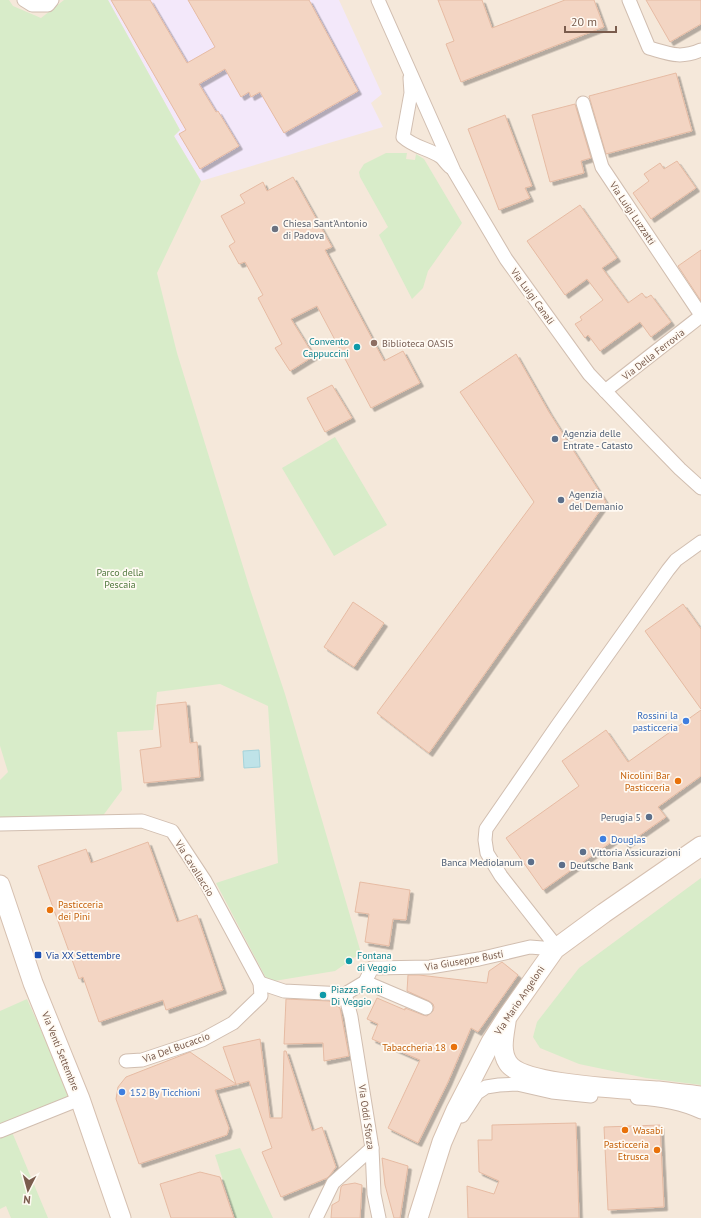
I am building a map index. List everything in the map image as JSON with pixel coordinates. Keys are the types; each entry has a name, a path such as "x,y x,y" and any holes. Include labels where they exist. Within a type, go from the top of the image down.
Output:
{"main road":[{"name":"Via Mario Angeloni","path":"418,1218 442,1142 456,1110 491,1042 554,949 701,846"},
{"name":"Via Venti Settembre","path":"0,885 32,983 80,1099 121,1218"},
{"path":"507,1017 503,1039 504,1056 509,1065 517,1072 572,1085 701,1096"}],"street":[{"path":"24,0 32,5 48,5 52,0"},
{"name":"Via Luigi Canali","path":"378,0 454,171 506,259 589,374 669,458 701,488"},
{"path":"629,0 649,48 676,56 690,54 701,50"},
{"path":"410,72 410,92 403,137 410,144 428,150 442,158 454,171"},
{"name":"Via Luigi Luzzatti","path":"583,103 602,167 701,316"},
{"name":"Via Della Ferrovia","path":"605,391 701,316"},
{"path":"554,949 552,941 500,876 487,853 485,840 486,829 668,570 676,560 701,542"},
{"name":"Via Cavallaccio","path":"0,824 142,821 172,831 205,881 260,983 261,996"},
{"name":"Via Giuseppe Busti","path":"365,982 372,968 430,967 479,959 530,947 554,949"},
{"path":"260,983 284,991 345,994 365,982 426,1008"},
{"name":"Via Oddi Sforza","path":"345,994 351,1017 372,1148 374,1194 380,1218"},
{"name":"Via Del Bucaccio","path":"126,1061 142,1060 202,1040 233,1023 261,996"},
{"path":"442,1142 477,1094 486,1088 499,1085 517,1084 552,1092 665,1102 691,1107 701,1112"},
{"path":"0,1131 80,1099"},
{"path":"316,1218 333,1183 372,1148"}],"shaded area":[{"path":"0,0 701,0 701,1218 0,1218"},
{"path":"108,0 339,0 382,94 371,103 383,127 201,181 174,136 180,130"}],"green space":[{"name":"Parco della Pescaia","path":"0,0 9,0 13,6 41,18 64,0 108,0 180,130 174,136 201,181 157,273 177,353 249,586 285,694 361,953 335,971 268,982 216,883 278,863 268,706 220,684 157,692 153,730 117,732 122,790 102,817 0,819 0,780 8,772 0,746"},
{"path":"386,153 407,153 406,159 415,160 416,154 424,159 462,223 428,271 423,288 412,299 379,235 388,227 360,177 359,172 364,164"},
{"path":"335,437 387,525 334,556 282,468"},
{"path":"701,878 701,1085 646,1078 579,1064 540,1048 533,1037 537,1022 579,968"},
{"path":"27,999 71,1097 0,1124 0,1011"},
{"path":"12,1132 48,1218 11,1218 6,1206 0,1209 0,1137"},
{"path":"240,1148 273,1218 235,1218 215,1155"}],"water":[{"path":"259,750 260,767 244,768 243,751"}],"building":[{"path":"111,0 150,0 187,63 215,47 188,0 309,0 358,91 284,133 260,92 251,97 249,92 241,97 225,69 199,84 216,112 218,111 239,146 200,169 179,134 186,130"},
{"path":"438,0 482,0 492,28 565,0 594,0 604,27 461,82 446,44 454,41"},
{"path":"646,0 701,0 701,24 670,42"},
{"path":"676,73 692,131 606,154 589,96"},
{"path":"575,104 591,158 581,161 584,173 550,182 532,115"},
{"path":"505,115 532,186 525,188 530,198 499,210 468,129"},
{"path":"677,161 696,188 651,219 633,193 649,181 644,174 660,163 664,169"},
{"path":"293,177 332,247 325,250 384,361 403,351 420,383 371,408 317,306 291,319 314,356 290,371 275,348 282,344 258,298 263,295 245,262 239,264 229,246 235,242 221,216 245,203 240,195 263,182 267,191"},
{"path":"580,205 617,258 602,268 628,303 642,293 646,298 651,295 671,322 651,337 640,322 600,351 588,335 585,338 575,324 582,320 580,317 603,300 587,279 565,295 527,241"},
{"path":"701,250 701,301 678,266"},
{"path":"516,354 549,412 606,502 429,753 377,713 534,502 460,392"},
{"path":"332,385 352,418 325,432 307,398"},
{"path":"353,602 384,623 354,667 324,647"},
{"path":"683,604 701,629 701,709 645,631"},
{"path":"186,702 190,743 197,742 200,777 144,783 140,750 161,747 157,705"},
{"path":"701,710 701,776 658,807 666,817 626,845 620,836 543,890 506,838 579,786 562,761 606,730 628,762"},
{"path":"148,842 177,922 197,915 223,990 166,1010 163,1000 99,1022 83,977 79,979 38,866 86,849 91,863"},
{"path":"360,882 410,890 406,920 393,919 389,946 365,942 369,914 355,912"},
{"path":"502,962 518,975 478,1032 471,1028 448,1082 418,1143 388,1128 420,1060 372,1039 378,1024 367,1019 377,998 405,1010 405,1008 427,1016 433,1011 433,1004 407,991 408,975 487,983 489,971"},
{"path":"286,999 329,1001 340,1008 349,1056 324,1061 323,1043 284,1044"},
{"path":"260,1039 270,1118 282,1118 284,1051 286,1051 312,1131 322,1127 336,1167 330,1175 327,1178 281,1197 262,1152 272,1148 249,1081 215,1090 229,1128 227,1135 139,1164 116,1099 118,1087 126,1077 190,1052 236,1084 223,1047"},
{"path":"576,1123 579,1218 468,1218 467,1186 494,1194 499,1181 479,1172 478,1140 492,1140 492,1125"},
{"path":"660,1125 664,1207 608,1210 604,1127"},
{"path":"382,1158 408,1166 400,1218 394,1218 385,1185"},
{"path":"200,1172 220,1177 234,1218 171,1218 160,1184"},
{"path":"355,1183 362,1185 360,1218 331,1218 332,1205 339,1201 341,1187 343,1185"}],"place":[{"name":"Chiesa Sant'Antonio di Padova","path":"275,229"},
{"name":"Biblioteca OASIS","path":"374,343"},
{"name":"Convento Cappuccini","path":"357,347"},
{"name":"Agenzia delle Entrate - Catasto","path":"555,439"},
{"name":"Agenzia del Demanio","path":"561,500"},
{"name":"Rossini la pasticceria","path":"686,721"},
{"name":"Nicolini Bar Pasticceria","path":"678,781"},
{"name":"Perugia 5","path":"649,817"},
{"name":"Douglas","path":"603,839"},
{"name":"Vittoria Assicurazioni","path":"583,852"},
{"name":"Banca Mediolanum","path":"531,862"},
{"name":"Deutsche Bank","path":"562,865"},
{"name":"Pasticceria dei Pini","path":"50,910"},
{"name":"Via XX Settembre","path":"38,955"},
{"name":"Fontana di Veggio","path":"349,961"},
{"name":"Piazza Fonti Di Veggio","path":"323,995"},
{"name":"Tabaccheria 18","path":"454,1047"},
{"name":"152 By Ticchioni","path":"122,1092"},
{"name":"Wasabi","path":"625,1130"},
{"name":"Pasticceria Etrusca","path":"657,1150"}]}
